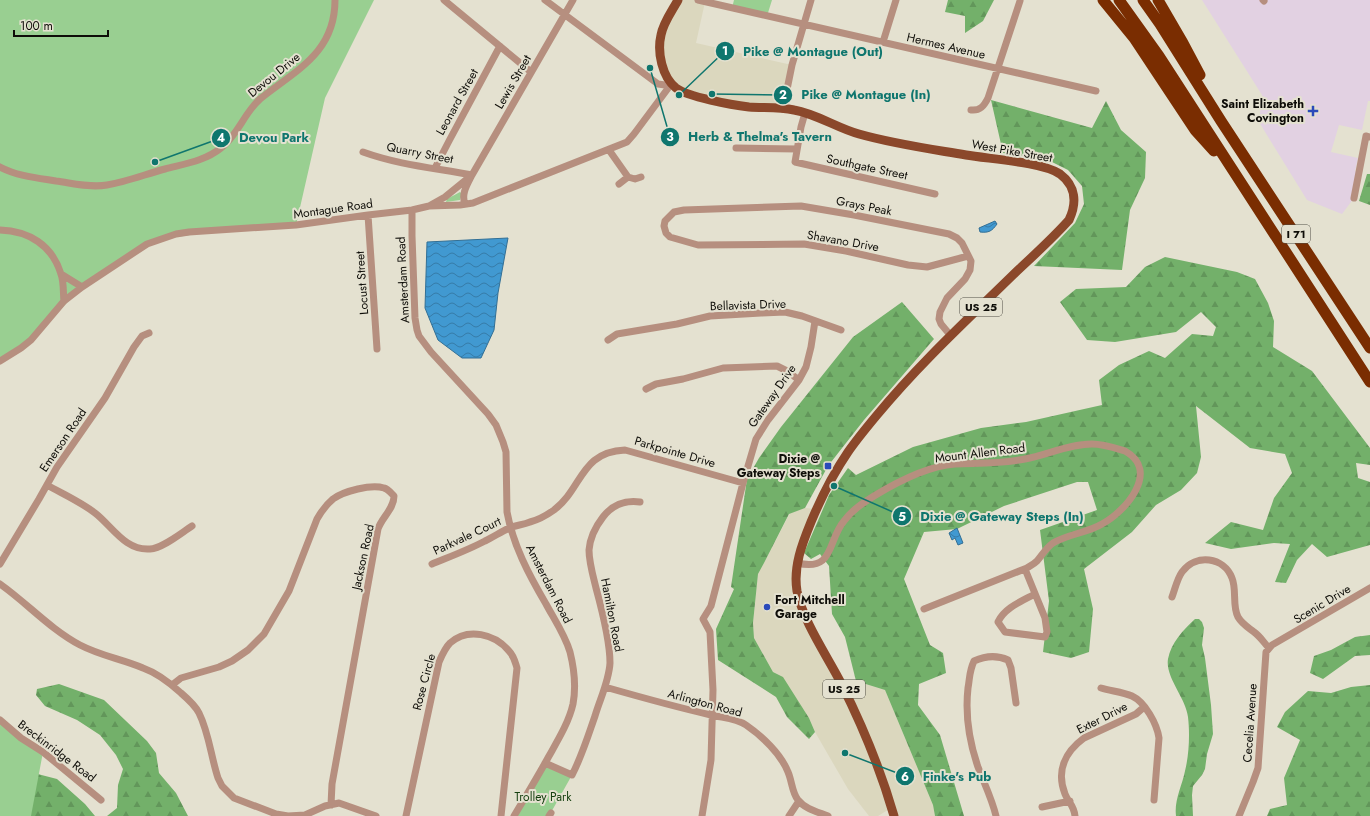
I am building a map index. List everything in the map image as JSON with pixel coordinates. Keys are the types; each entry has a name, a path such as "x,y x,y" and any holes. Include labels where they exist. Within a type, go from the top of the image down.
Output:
{"highway":[{"path":"1103,0 1134,38 1195,130 1235,173"},
{"name":"I 71","path":"1119,0 1135,20 1159,56 1370,382"},
{"name":"I 71","path":"1143,0 1370,348"},
{"path":"1158,0 1196,66 1221,121"}],"main road":[{"path":"672,84 664,71 659,46 662,29 678,0"},
{"name":"West Pike Street","path":"672,84 682,92 740,106 795,110 841,128 868,136 966,156 1050,169 1061,175 1072,187 1074,204 1069,220 920,366 848,452 827,487 802,544 797,563"},
{"name":"US 25","path":"797,563 796,586 801,606 859,720 882,779 894,816"}],"street":[{"name":"Devou Drive","path":"0,167 18,174 92,186 115,184 191,163 213,154 223,147 232,137 247,112 256,102 301,69 315,55 329,33 333,19 335,0"},
{"path":"444,0 531,72"},
{"path":"545,0 658,84 672,84"},
{"name":"Lewis Street","path":"465,204 463,198 466,187 472,175 573,0"},
{"name":"Hermes Avenue","path":"698,0 1096,91"},
{"path":"732,8 734,0"},
{"path":"783,109 792,65 811,0"},
{"path":"883,42 896,0"},
{"path":"971,110 984,106 992,87 1020,1"},
{"name":"Leonard Street","path":"435,168 448,141 500,46"},
{"name":"Montague Road","path":"0,361 31,340 64,301 82,287 148,244 176,234 189,232 296,225 368,214 412,210 429,206 465,204 486,199 609,150 629,140 672,84"},
{"path":"736,148 797,149 805,113"},
{"path":"1354,198 1368,137"},
{"name":"Southgate Street","path":"797,149 795,162 936,194"},
{"path":"609,150 628,177 635,179 641,177"},
{"name":"Quarry Street","path":"363,152 415,166 472,175"},
{"name":"Lewis Street","path":"429,206 445,197 472,175"},
{"path":"619,184 628,177"},
{"name":"Grays Peak","path":"666,233 664,226 665,221 674,212 684,210 801,206 949,234 957,238 962,243 968,256"},
{"name":"Amsterdam Road","path":"412,210 414,293 417,330 428,348 480,404 496,425 504,442 506,452 507,512 511,528 522,561 561,632 570,652 574,674 573,702 565,726 514,816"},
{"name":"Locust Street","path":"368,214 377,349"},
{"path":"0,230 20,232 43,244 53,256 61,274 64,301"},
{"name":"Shavano Drive","path":"666,233 670,237 698,245 804,244 846,251 908,265 927,267 968,256"},
{"path":"951,336 941,324 939,319 940,312 947,298 965,279 970,270 971,261 968,256"},
{"path":"61,274 82,287"},
{"name":"Bellavista Drive","path":"608,340 617,334 677,324 710,316 785,312 802,316 841,330"},
{"name":"Gateway Drive","path":"712,716 710,632 702,619 711,606 743,483 754,447 760,432 799,380 806,367 815,321"},
{"name":"Emerson Road","path":"0,564 57,467 105,398 134,347 142,336 149,333"},
{"path":"646,389 656,384 683,379 723,368 777,366 799,380"},
{"name":"Mount Allen Road","path":"797,563 806,565 821,562 828,555 842,522 852,511 897,482 928,470 954,464 998,463 1026,459 1064,448 1093,444 1114,448 1130,454 1138,465 1140,470 1138,486 1130,500 1101,525 1062,539 1053,544 1036,562 1025,569 924,609"},
{"name":"Parkpointe Drive","path":"511,528 532,522 555,509 564,501 579,477 592,462 606,453 615,450 625,450 743,483"},
{"path":"47,485 95,513 131,546 140,549 159,547 192,526"},
{"name":"Jackson Road","path":"172,685 181,678 219,667 232,661 248,650 264,634 289,591 317,519 321,512 333,499 358,488 377,487 387,490 394,496 394,501 379,524 332,784 331,805"},
{"name":"Hamilton Road","path":"545,763 572,775 580,761 605,687 610,664 600,602 589,552 592,538 601,520 618,503 632,501 640,502"},
{"name":"Parkvale Court","path":"432,564 485,542 511,528"},
{"path":"1172,597 1180,575 1192,563 1204,559 1217,562 1228,571 1233,580 1238,617 1255,632 1269,648"},
{"path":"1025,569 1036,594 1045,618 1047,632 1045,637 1005,632 998,622 1001,614 1021,601 1036,594"},
{"path":"0,584 30,609 79,644 96,652 142,667 172,685 188,700 199,714 218,778 222,786 231,795 243,802 283,815 304,815 331,805 344,804 376,816"},
{"name":"Scenic Drive","path":"1269,648 1370,588"},
{"name":"Rose Circle","path":"406,816 439,662 444,651 455,640 470,634 488,636 498,641 510,651 517,668 501,816"},
{"name":"Cecelia Avenue","path":"1239,816 1258,768 1264,664 1266,652 1269,648"},
{"path":"996,816 978,766 968,728 967,700 969,672 974,661 983,657 1002,657 1008,660 1011,668 1016,703"},
{"name":"Arlington Road","path":"605,687 712,716 740,722 763,740 780,757 789,773 794,795 799,801"},
{"path":"1101,688 1132,696 1154,719 1158,732 1154,800"},
{"name":"Exter Drive","path":"1075,816 1070,801 1065,794 1061,776 1062,766 1070,750 1084,738 1136,714 1144,707"},
{"path":"702,816 711,760 712,716"},
{"name":"Breckinridge Road","path":"0,720 16,734 43,752 101,800"},
{"path":"789,816 799,801 828,816"},
{"path":"1042,807 1070,801"}],"shaded area":[{"path":"678,0 698,0 705,2 696,43 792,65 783,109 751,107 675,87 660,55 668,17"},
{"name":"Saint Elizabeth Covington","path":"1202,0 1370,0 1370,101 1368,101 1362,130 1339,125 1331,152 1358,158 1355,171 1359,172 1354,198 1342,214 1307,200 1259,122 1262,95"},
{"path":"805,508 816,509 802,544 797,592 842,686 856,681 885,690 933,805 935,816 894,816 891,808 878,816 869,816 848,789 815,732 809,718 783,678 773,672 754,638 753,623 758,574 790,513"}],"green space":[{"path":"0,0 374,0 325,98 296,225 225,230 156,240 82,287 31,340 0,361"},
{"path":"734,0 772,0 767,16 732,8"},
{"path":"948,0 994,0 983,21 965,33 965,16 945,12"},
{"path":"991,100 1092,128 1106,101 1121,130 1146,152 1145,178 1130,210 1122,270 1034,266 1075,223 1084,204 1082,186 1068,170 1046,159 1003,153"},
{"path":"1367,174 1370,174 1370,205 1359,201"},
{"path":"460,192 462,194 460,200 446,202 447,199"},
{"path":"1165,257 1237,272 1255,279 1268,303 1274,321 1273,347 1312,371 1370,448 1370,465 1356,463 1358,478 1370,482 1370,545 1327,557 1312,544 1297,560 1286,583 1275,582 1290,544 1274,543 1231,549 1205,543 1231,522 1263,530 1274,498 1292,473 1285,454 1250,448 1196,406 1201,457 1197,473 1181,490 1156,505 1132,532 1084,569 1093,609 1089,652 1071,658 1043,652 1049,601 1040,530 1097,510 1088,482 1077,482 1004,506 957,529 924,532 904,579 930,645 943,653 946,673 919,684 918,705 940,735 964,816 935,816 933,805 885,690 856,681 845,637 832,614 829,566 820,554 811,559 804,553 829,495 848,468 856,475 913,447 981,428 1026,422 1102,405 1099,380 1119,365 1149,351 1165,358 1192,334 1213,336 1216,327 1201,312 1176,332 1115,342 1087,340 1060,302 1076,289 1126,287 1145,267"},
{"path":"902,302 934,339 864,420 828,466 805,508 789,514 758,574 753,623 754,638 773,672 783,677 809,718 815,732 809,739 787,717 776,697 718,660 716,629 734,589 731,587 747,479 759,458 781,427 853,337"},
{"path":"1195,619 1199,619 1202,622 1204,628 1202,645 1211,705 1213,734 1207,754 1205,769 1193,786 1193,816 1176,816 1177,799 1184,777 1189,744 1189,724 1184,702 1172,680 1168,666 1168,659 1178,637"},
{"path":"1370,635 1370,655 1355,656 1323,679 1310,673 1314,656 1331,650 1355,637"},
{"path":"59,684 104,700 147,741 156,753 159,773 176,793 188,816 107,816 117,808 118,785 123,769 116,755 100,735 77,720 45,706 36,695 37,689"},
{"path":"1370,685 1370,816 1267,816 1270,809 1287,805 1284,778 1300,740 1277,727 1285,712 1308,691 1331,693 1351,687"},
{"path":"0,720 43,752 31,816 0,816"},
{"name":"Trolley Park","path":"545,763 572,775 549,816 514,816"},
{"path":"26,771 57,779 85,804 95,816 27,816"}],"water":[{"path":"995,221 997,224 992,230 988,232 980,232 979,228"},
{"path":"508,238 498,293 494,330 481,358 462,358 438,340 425,308 427,242"},
{"path":"957,528 963,543 958,545 955,538 952,540 949,533"}],"place":[{"name":"Herb & Thelma's Tavern","path":"650,68"},
{"name":"Pike @ Montague (In)","path":"712,94"},
{"name":"Pike @ Montague (Out)","path":"679,95"},
{"name":"Saint Elizabeth Covington","path":"1313,111"},
{"name":"Devou Park","path":"155,162"},
{"name":"Dixie @ Gateway Steps","path":"828,466"},
{"name":"Dixie @ Gateway Steps (In)","path":"834,486"},
{"name":"Fort Mitchell Garage","path":"767,607"},
{"name":"Finke's Pub","path":"845,753"}]}
